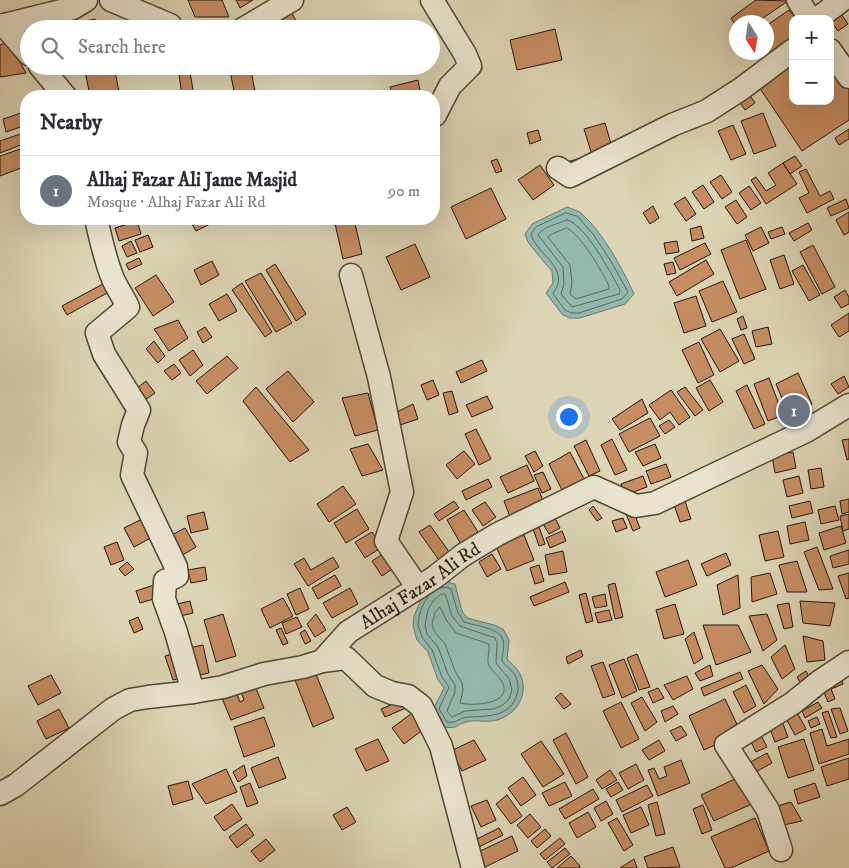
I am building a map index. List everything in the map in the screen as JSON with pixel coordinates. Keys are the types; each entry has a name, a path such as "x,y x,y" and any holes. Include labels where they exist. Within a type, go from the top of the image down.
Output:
{"street":[{"path":"26,20 73,8 86,0"},
{"path":"111,0 158,20"},
{"path":"258,20 292,0"},
{"path":"432,0 465,54 470,66 450,86 440,105"},
{"path":"798,0 807,15"},
{"path":"822,15 842,0"},
{"path":"20,21 2,26 20,45"},
{"path":"558,168 570,176 672,125 707,111 741,89 789,53"},
{"path":"834,56 849,77"},
{"path":"48,75 60,90"},
{"path":"97,225 103,250 114,281 128,307 97,333 104,354 139,410 132,425 129,442 136,453 132,476 176,566 178,576 164,581 164,599 176,632 193,692"},
{"path":"351,275 379,377 402,492 386,541 418,588"},
{"name":"Alhaj Fazar Ali Rd","path":"322,661 348,632 418,588 463,556 498,534 594,487 636,506 655,503 806,431 849,405"},
{"path":"0,794 16,785 113,709 130,700 193,692 264,674 303,668 322,661 346,658 375,686 392,693 408,696 421,706 441,746 473,868"},
{"path":"781,850 768,810 726,745 793,703 819,682 849,662"}],"water":[{"path":"567,207 578,211 589,221 611,251 634,294 625,304 580,318 569,318 562,314 546,293 553,283 552,271 528,242 525,234 532,224"},
{"path":"447,582 455,584 462,611 467,618 503,629 509,640 507,659 520,674 523,688 522,695 520,702 511,713 497,720 470,721 455,727 444,727 433,710 444,688 438,680 428,652 417,640 413,626 414,616 424,593"}],"building":[{"path":"188,0 222,0 229,17 195,17"},
{"path":"236,0 253,0 240,8"},
{"path":"756,0 788,1 767,15 735,15"},
{"path":"789,10 793,15 789,15 789,42 774,53 774,20"},
{"path":"839,11 848,24 838,31 834,26 834,16"},
{"path":"292,13 296,20 279,20"},
{"path":"555,29 562,60 517,70 510,40"},
{"path":"9,42 20,62 20,74 0,77 0,45"},
{"path":"789,62 789,105 834,105 834,68 849,90 849,120 802,151 757,84"},
{"path":"86,75 116,75 119,90 89,90"},
{"path":"179,75 190,75 193,90 181,90"},
{"path":"231,75 252,75 255,90 234,90"},
{"path":"418,80 420,90 391,90 390,87"},
{"path":"744,86 755,103 745,110 733,93"},
{"path":"20,113 20,127 6,132 3,119"},
{"path":"763,113 776,146 754,154 741,121"},
{"path":"605,123 616,161 563,163 592,155 584,129"},
{"path":"733,125 746,154 731,160 718,131"},
{"path":"849,129 849,139 839,145 835,138"},
{"path":"538,130 541,140 530,144 527,133"},
{"path":"20,134 20,145 0,153 0,141"},
{"path":"20,149 20,168 0,176 0,156"},
{"path":"795,156 802,166 790,174 783,163"},
{"path":"497,159 502,171 496,173 491,161"},
{"path":"783,163 797,184 766,204 751,180 756,177 766,191 776,185 768,173"},
{"path":"540,165 554,185 533,200 518,180"},
{"path":"806,169 820,196 830,191 834,199 807,213 799,198 809,193 799,172"},
{"path":"721,175 732,192 722,199 710,182"},
{"path":"703,185 714,202 704,209 692,192"},
{"path":"749,186 761,203 751,210 739,193"},
{"path":"491,188 506,219 466,239 451,207"},
{"path":"685,197 696,214 686,221 674,204"},
{"path":"846,199 849,208 831,216 827,208"},
{"path":"736,200 747,217 737,224 725,207"},
{"path":"653,206 659,218 650,224 643,213"},
{"path":"849,212 849,232 844,235 836,220"},
{"path":"808,223 812,230 794,241 789,233"},
{"path":"124,225 138,225 141,234 119,241 115,228"},
{"path":"192,225 208,225 196,231"},
{"path":"335,225 355,225 362,254 343,259"},
{"path":"701,226 704,238 692,241 690,229"},
{"path":"761,227 769,243 753,251 745,235"},
{"path":"782,227 785,234 771,239 768,232"},
{"path":"148,235 153,247 140,252 135,240"},
{"path":"746,240 766,289 740,299 721,250"},
{"path":"131,241 137,253 127,257 122,246"},
{"path":"677,241 679,252 666,254 664,243"},
{"path":"705,243 711,254 680,270 674,258"},
{"path":"415,244 430,277 401,290 386,257"},
{"path":"813,245 835,287 822,294 800,252"},
{"path":"784,255 794,284 780,289 770,260"},
{"path":"139,258 142,264 129,270 126,264"},
{"path":"706,260 714,274 677,296 669,282"},
{"path":"212,261 219,275 201,285 194,270"},
{"path":"673,262 676,273 667,275 664,264"},
{"path":"275,264 306,314 296,321 266,270"},
{"path":"803,265 820,295 809,301 792,271"},
{"path":"261,273 292,323 276,332 245,281"},
{"path":"156,275 174,302 153,316 135,288"},
{"path":"723,281 737,312 712,322 699,291"},
{"path":"242,283 272,332 265,337 232,290"},
{"path":"103,284 107,293 67,315 62,306"},
{"path":"845,290 849,297 849,304 841,308 834,297"},
{"path":"227,294 237,311 219,321 209,304"},
{"path":"696,296 706,326 684,333 674,303"},
{"path":"849,313 849,331 839,337 831,325"},
{"path":"743,316 747,328 741,330 737,319"},
{"path":"178,320 188,338 169,351 154,329"},
{"path":"205,327 212,337 203,343 197,332"},
{"path":"768,327 772,344 756,347 752,331"},
{"path":"720,329 739,361 720,372 701,339"},
{"path":"744,334 755,359 744,364 732,339"},
{"path":"154,341 165,356 158,363 146,349"},
{"path":"699,342 714,375 698,383 682,350"},
{"path":"193,350 203,365 190,376 179,360"},
{"path":"227,356 238,368 207,394 196,381"},
{"path":"482,360 487,371 461,383 456,372"},
{"path":"174,364 181,373 172,380 164,371"},
{"path":"288,371 314,402 293,422 266,389"},
{"path":"798,373 812,404 789,415 776,384"},
{"path":"844,376 849,387 838,394 831,384"},
{"path":"769,378 783,415 768,421 754,384"},
{"path":"433,380 439,395 427,400 421,385"},
{"path":"710,380 723,402 709,411 696,388"},
{"path":"146,381 155,393 142,402 133,391"},
{"path":"747,385 765,424 754,429 736,391"},
{"path":"256,387 309,450 290,462 243,401"},
{"path":"685,387 703,410 695,416 677,392"},
{"path":"671,390 690,417 679,425 670,412 660,420 649,405"},
{"path":"452,391 458,412 449,415 443,393"},
{"path":"368,393 378,430 355,436 342,398"},
{"path":"487,396 493,408 472,417 466,405"},
{"path":"642,399 648,413 620,430 612,419"},
{"path":"413,404 418,419 397,426 393,414"},
{"path":"650,418 660,436 629,452 619,434"},
{"path":"669,420 675,427 665,434 659,426"},
{"path":"476,429 491,459 479,465 465,434"},
{"path":"612,439 627,470 615,475 601,445"},
{"path":"849,439 849,459 847,460 842,440"},
{"path":"586,440 600,471 589,476 574,446"},
{"path":"368,444 383,470 362,476 350,449"},
{"path":"655,444 661,458 643,466 635,452"},
{"path":"464,451 475,464 457,479 446,465"},
{"path":"535,451 543,466 534,472 525,456"},
{"path":"570,452 584,479 562,490 549,464"},
{"path":"793,452 796,468 775,473 772,456"},
{"path":"666,464 671,477 651,484 646,471"},
{"path":"527,465 534,481 508,493 500,477"},
{"path":"821,468 824,487 811,489 808,470"},
{"path":"543,472 551,489 542,493 534,475"},
{"path":"643,476 647,487 625,495 621,484"},
{"path":"799,476 803,493 787,497 783,480"},
{"path":"488,479 492,487 466,500 462,491"},
{"path":"343,486 356,504 329,522 317,504"},
{"path":"538,488 545,506 511,519 504,501"},
{"path":"684,498 691,519 680,522 673,502"},
{"path":"849,499 849,512 842,514 840,501"},
{"path":"454,501 459,508 439,521 434,514"},
{"path":"810,501 813,513 792,518 789,506"},
{"path":"485,502 496,517 483,526 472,510"},
{"path":"621,502 631,506 640,528 633,531"},
{"path":"593,506 602,518 597,521 589,510"},
{"path":"835,506 839,520 821,524 818,510"},
{"path":"357,509 369,529 346,543 334,523"},
{"path":"464,510 480,535 462,546 447,520"},
{"path":"204,512 208,529 191,533 187,516"},
{"path":"849,514 849,529 843,531 840,516"},
{"path":"554,516 560,528 549,534 542,522"},
{"path":"146,517 156,535 134,547 124,528"},
{"path":"623,518 627,528 616,532 612,521"},
{"path":"805,522 809,540 790,544 787,526"},
{"path":"538,524 545,544 539,546 532,526"},
{"path":"430,525 452,556 441,563 419,532"},
{"path":"841,526 846,543 824,550 819,533"},
{"path":"185,528 196,547 179,557 168,537"},
{"path":"522,530 534,560 507,571 494,542"},
{"path":"562,531 566,541 550,548 546,538"},
{"path":"778,531 784,557 765,561 759,535"},
{"path":"372,532 382,547 365,558 355,542"},
{"path":"117,542 124,560 111,565 104,547"},
{"path":"817,547 833,589 819,590 804,552"},
{"path":"389,550 398,565 382,576 372,561"},
{"path":"849,550 849,564 833,568 830,556"},
{"path":"563,551 567,572 549,575 545,555"},
{"path":"726,553 731,565 707,576 701,564"},
{"path":"492,554 501,569 487,577 479,562"},
{"path":"333,557 339,567 308,586 294,564 304,558 311,570"},
{"path":"688,560 697,585 665,597 656,572"},
{"path":"797,561 807,592 787,592 779,565"},
{"path":"127,562 134,569 125,576 119,569"},
{"path":"539,565 544,581 535,584 530,568"},
{"path":"205,567 207,580 191,583 188,570"},
{"path":"770,573 777,594 752,602 751,577"},
{"path":"849,573 849,598 846,599 838,576"},
{"path":"335,575 341,586 318,599 312,588"},
{"path":"738,575 740,608 723,615 717,585"},
{"path":"565,582 569,592 534,606 530,597"},
{"path":"615,583 623,617 615,619 608,585"},
{"path":"154,585 157,598 140,603 136,591"},
{"path":"300,588 309,609 296,615 287,594"},
{"path":"350,588 358,604 332,618 323,603"},
{"path":"586,593 593,621 586,623 579,595"},
{"path":"605,594 607,606 595,608 592,597"},
{"path":"283,598 293,616 270,628 261,609"},
{"path":"190,601 193,613 180,616 177,604"},
{"path":"800,601 835,603 830,626 803,623"},
{"path":"789,603 793,627 784,629 777,605"},
{"path":"675,604 684,634 664,639 656,610"},
{"path":"609,610 612,620 598,623 595,613"},
{"path":"223,614 236,656 216,662 204,620"},
{"path":"316,614 326,630 315,637 307,624"},
{"path":"767,614 777,640 763,651 749,616"},
{"path":"138,617 143,629 134,633 129,621"},
{"path":"297,617 302,627 286,634 282,623"},
{"path":"703,625 738,625 751,652 716,665"},
{"path":"281,628 288,643 283,645 276,630"},
{"path":"305,630 311,641 305,644 300,633"},
{"path":"694,632 703,658 694,664 685,639"},
{"path":"803,636 823,641 825,660 807,662"},
{"path":"203,645 209,673 191,677 184,649"},
{"path":"785,645 795,669 782,679 771,657"},
{"path":"581,650 583,656 568,664 566,657"},
{"path":"173,654 181,678 173,680 165,656"},
{"path":"637,654 650,687 639,690 627,658"},
{"path":"624,659 637,691 622,698 609,665"},
{"path":"603,662 615,694 603,698 591,666"},
{"path":"710,665 713,676 700,681 695,673"},
{"path":"762,665 778,689 764,704 748,671"},
{"path":"806,671 820,697 811,702 797,677"},
{"path":"315,672 334,718 313,727 295,680"},
{"path":"740,672 743,679 704,696 701,688"},
{"path":"51,675 61,693 38,705 28,686"},
{"path":"687,676 693,689 673,700 664,685"},
{"path":"841,676 843,684 831,689 835,699 828,702 821,685"},
{"path":"253,681 264,708 231,720 219,691 234,686 240,702 244,700 239,686"},
{"path":"746,685 756,706 744,713 733,692"},
{"path":"658,688 664,698 653,703 648,692"},
{"path":"561,693 571,704 564,709 555,698"},
{"path":"642,697 657,722 645,731 631,703"},
{"path":"725,699 741,733 704,750 689,716"},
{"path":"402,700 406,708 385,717 381,709"},
{"path":"621,702 639,739 621,748 603,711"},
{"path":"818,702 822,708 805,718 802,711"},
{"path":"673,706 678,714 665,722 661,711"},
{"path":"794,707 806,729 795,735 783,713"},
{"path":"840,708 848,731 840,734 831,709"},
{"path":"59,709 69,728 46,739 37,721"},
{"path":"828,711 837,737 831,738 822,713"},
{"path":"412,713 424,729 404,744 392,728"},
{"path":"780,716 788,737 775,742 768,724"},
{"path":"264,717 275,746 244,757 234,727"},
{"path":"817,717 820,724 811,728 808,721"},
{"path":"681,726 687,735 676,741 670,731"},
{"path":"822,729 827,746 849,739 849,754 819,764 810,733"},
{"path":"759,731 767,747 756,752 748,736"},
{"path":"566,733 588,777 576,784 553,740"},
{"path":"378,739 389,761 366,771 355,749"},
{"path":"804,739 814,770 788,778 778,747"},
{"path":"474,740 486,760 462,771 451,751"},
{"path":"659,740 665,751 649,760 642,750"},
{"path":"541,741 564,774 543,787 521,754"},
{"path":"767,753 772,763 750,775 745,765"},
{"path":"278,757 286,778 259,788 251,768"},
{"path":"849,758 849,779 827,786 821,767"},
{"path":"681,760 690,783 658,796 648,770 654,768 659,779 667,776 664,767"},
{"path":"636,764 644,780 628,789 619,773"},
{"path":"244,765 247,776 238,782 233,772"},
{"path":"226,769 237,792 206,804 192,784"},
{"path":"610,770 617,780 602,789 596,780"},
{"path":"741,776 754,803 714,821 701,795"},
{"path":"523,777 536,795 521,806 508,788"},
{"path":"188,781 193,799 173,805 168,786"},
{"path":"565,782 572,796 549,806 542,793"},
{"path":"618,782 623,790 611,797 606,789"},
{"path":"250,783 258,803 247,807 240,787"},
{"path":"815,783 820,797 798,804 794,790"},
{"path":"647,785 653,796 622,812 616,800"},
{"path":"593,789 599,799 565,819 559,809"},
{"path":"507,795 522,816 511,824 496,804"},
{"path":"487,800 496,820 481,827 471,806"},
{"path":"606,801 613,814 601,821 594,808"},
{"path":"657,802 665,834 656,836 648,805"},
{"path":"791,802 802,821 779,826 774,807"},
{"path":"232,804 242,819 224,831 214,817"},
{"path":"703,805 712,830 702,834 693,809"},
{"path":"347,807 356,822 342,830 333,815"},
{"path":"641,807 649,825 631,833 623,815"},
{"path":"588,812 596,827 577,838 569,823"},
{"path":"530,814 541,827 528,838 517,825"},
{"path":"617,818 633,845 624,851 608,823"},
{"path":"755,818 769,851 731,868 725,868 711,837"},
{"path":"246,824 254,835 237,848 229,837"},
{"path":"499,828 503,835 477,848 473,841"},
{"path":"545,829 551,836 537,848 531,841"},
{"path":"512,836 518,851 483,868 476,853"},
{"path":"560,838 565,844 545,860 540,854"},
{"path":"266,839 275,850 260,862 251,851"},
{"path":"673,847 680,867 648,868 644,857"},
{"path":"565,848 570,854 552,868 547,862"},
{"path":"571,856 580,866 579,868 557,868"},
{"path":"634,859 637,868 620,868"}],"place":[{"name":"Alhaj Fazar Ali Jame Masjid","path":"794,411"}]}
